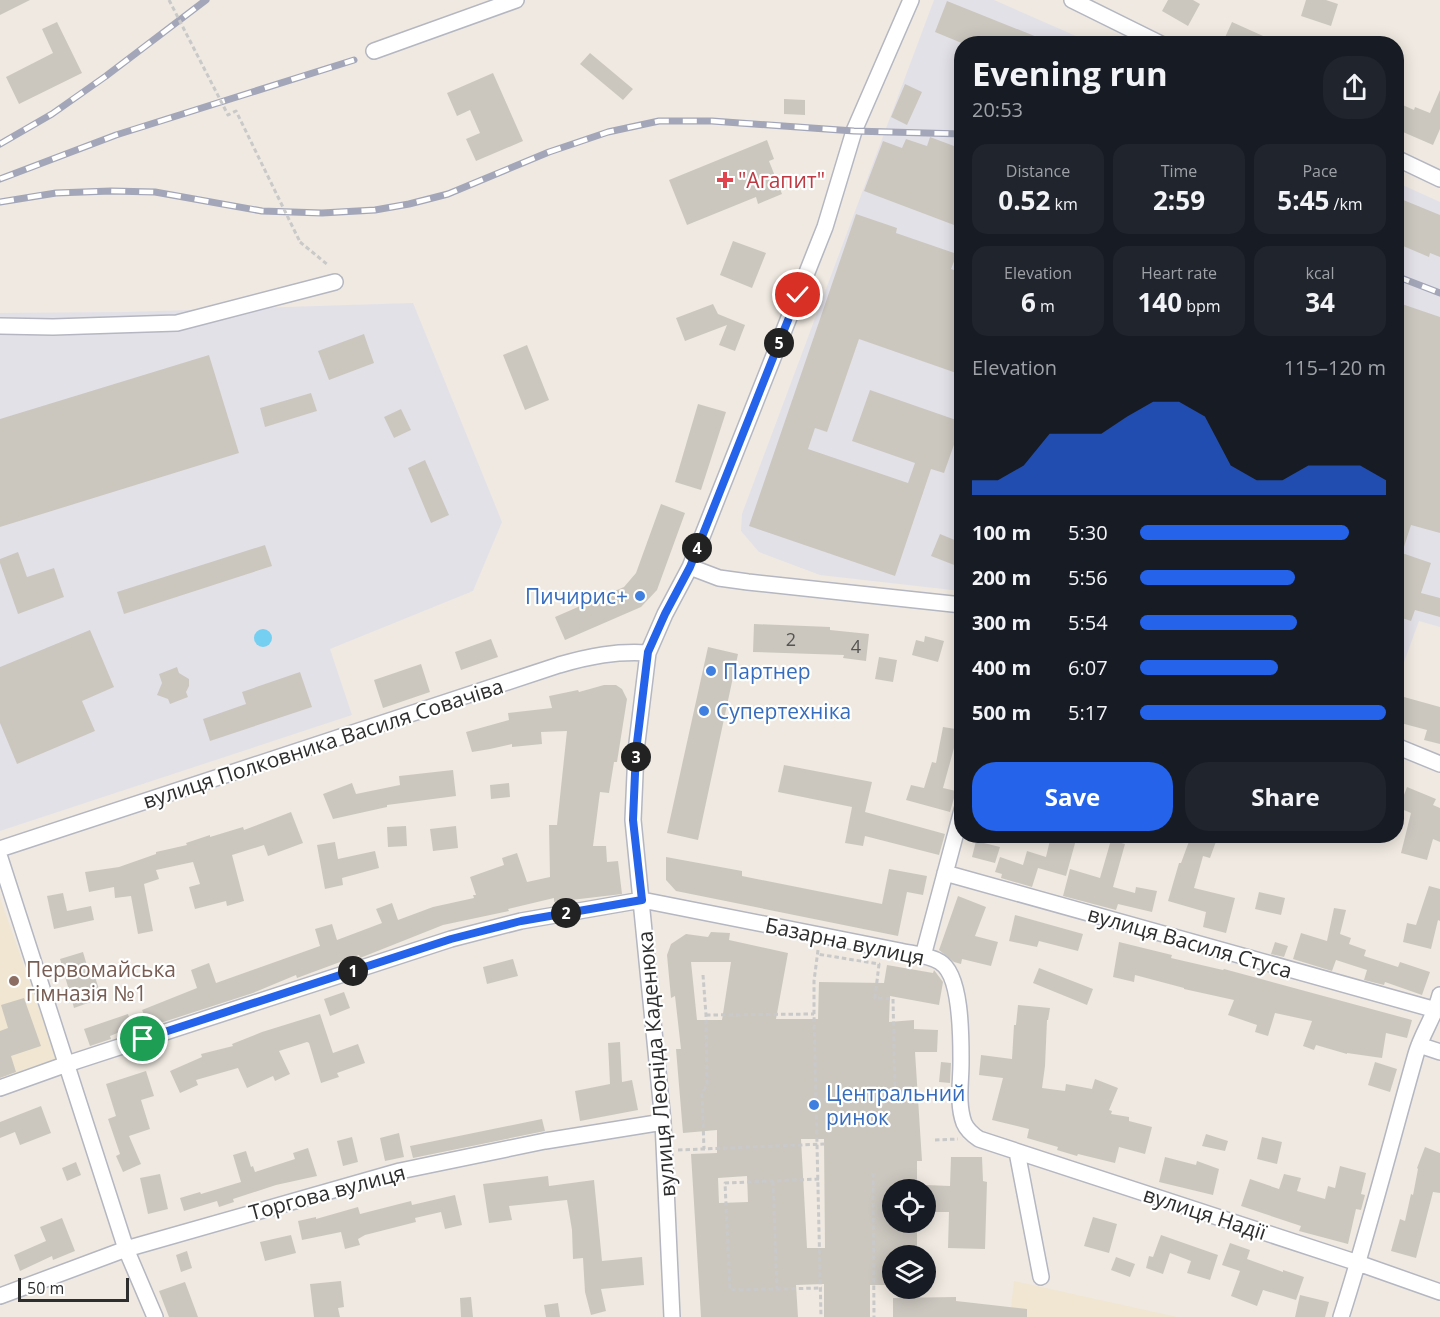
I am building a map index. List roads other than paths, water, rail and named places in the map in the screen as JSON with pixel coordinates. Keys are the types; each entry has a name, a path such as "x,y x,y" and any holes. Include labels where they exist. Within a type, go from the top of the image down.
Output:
{"street":[{"path":"374,51 516,0"},
{"name":"вулиця Леоніда Каденюка","path":"672,1317 663,1122 633,820 636,751 648,652 690,567 825,227 854,131 911,0"},
{"path":"1072,0 1145,36"},
{"path":"1404,162 1440,179"},
{"path":"0,326 53,327 177,323 335,282"},
{"path":"690,567 719,578 954,604"},
{"name":"вулиця Полковника Василя Совачіва","path":"0,849 559,665 592,655 614,652 648,652"},
{"path":"1404,749 1440,764"},
{"path":"923,956 954,840"},
{"path":"0,858 126,1249 155,1317"},
{"name":"вулиця Василя Стуса","path":"945,873 1436,1010"},
{"path":"0,1088 451,939 521,921 642,900"},
{"name":"Базарна вулиця","path":"642,900 822,935 923,956 941,962 954,977 958,996 960,1101 964,1125 971,1134"},
{"path":"1341,1317 1419,1045 1436,1010 1440,995"},
{"path":"1419,1045 1440,1052"},
{"name":"Торгова вулиця","path":"0,1296 126,1249 400,1172 545,1141 663,1122"},
{"name":"вулиця Надії","path":"971,1134 979,1140 1358,1263 1440,1292"},
{"path":"1017,1152 1041,1277"}],"water":[{"path":"263,629 269,632 272,638 269,644 263,647 257,644 254,638 257,632"}],"railway":[{"path":"0,144 52,114 206,0"},
{"path":"0,179 116,135 354,60"},
{"path":"0,202 56,193 111,191 155,192 262,211 322,213 375,210 448,194 549,152 608,132 659,121 712,121 854,131 954,134"},
{"path":"1404,279 1440,293"}],"place":[{"name":"\"Агапит\"","path":"725,180"},
{"name":"Пичирис+","path":"640,596"},
{"name":"Партнер","path":"711,671"},
{"name":"Супертехніка","path":"704,711"},
{"name":"Первомайська гімназія №1","path":"14,981"},
{"name":"Центральний ринок","path":"814,1105"}]}
